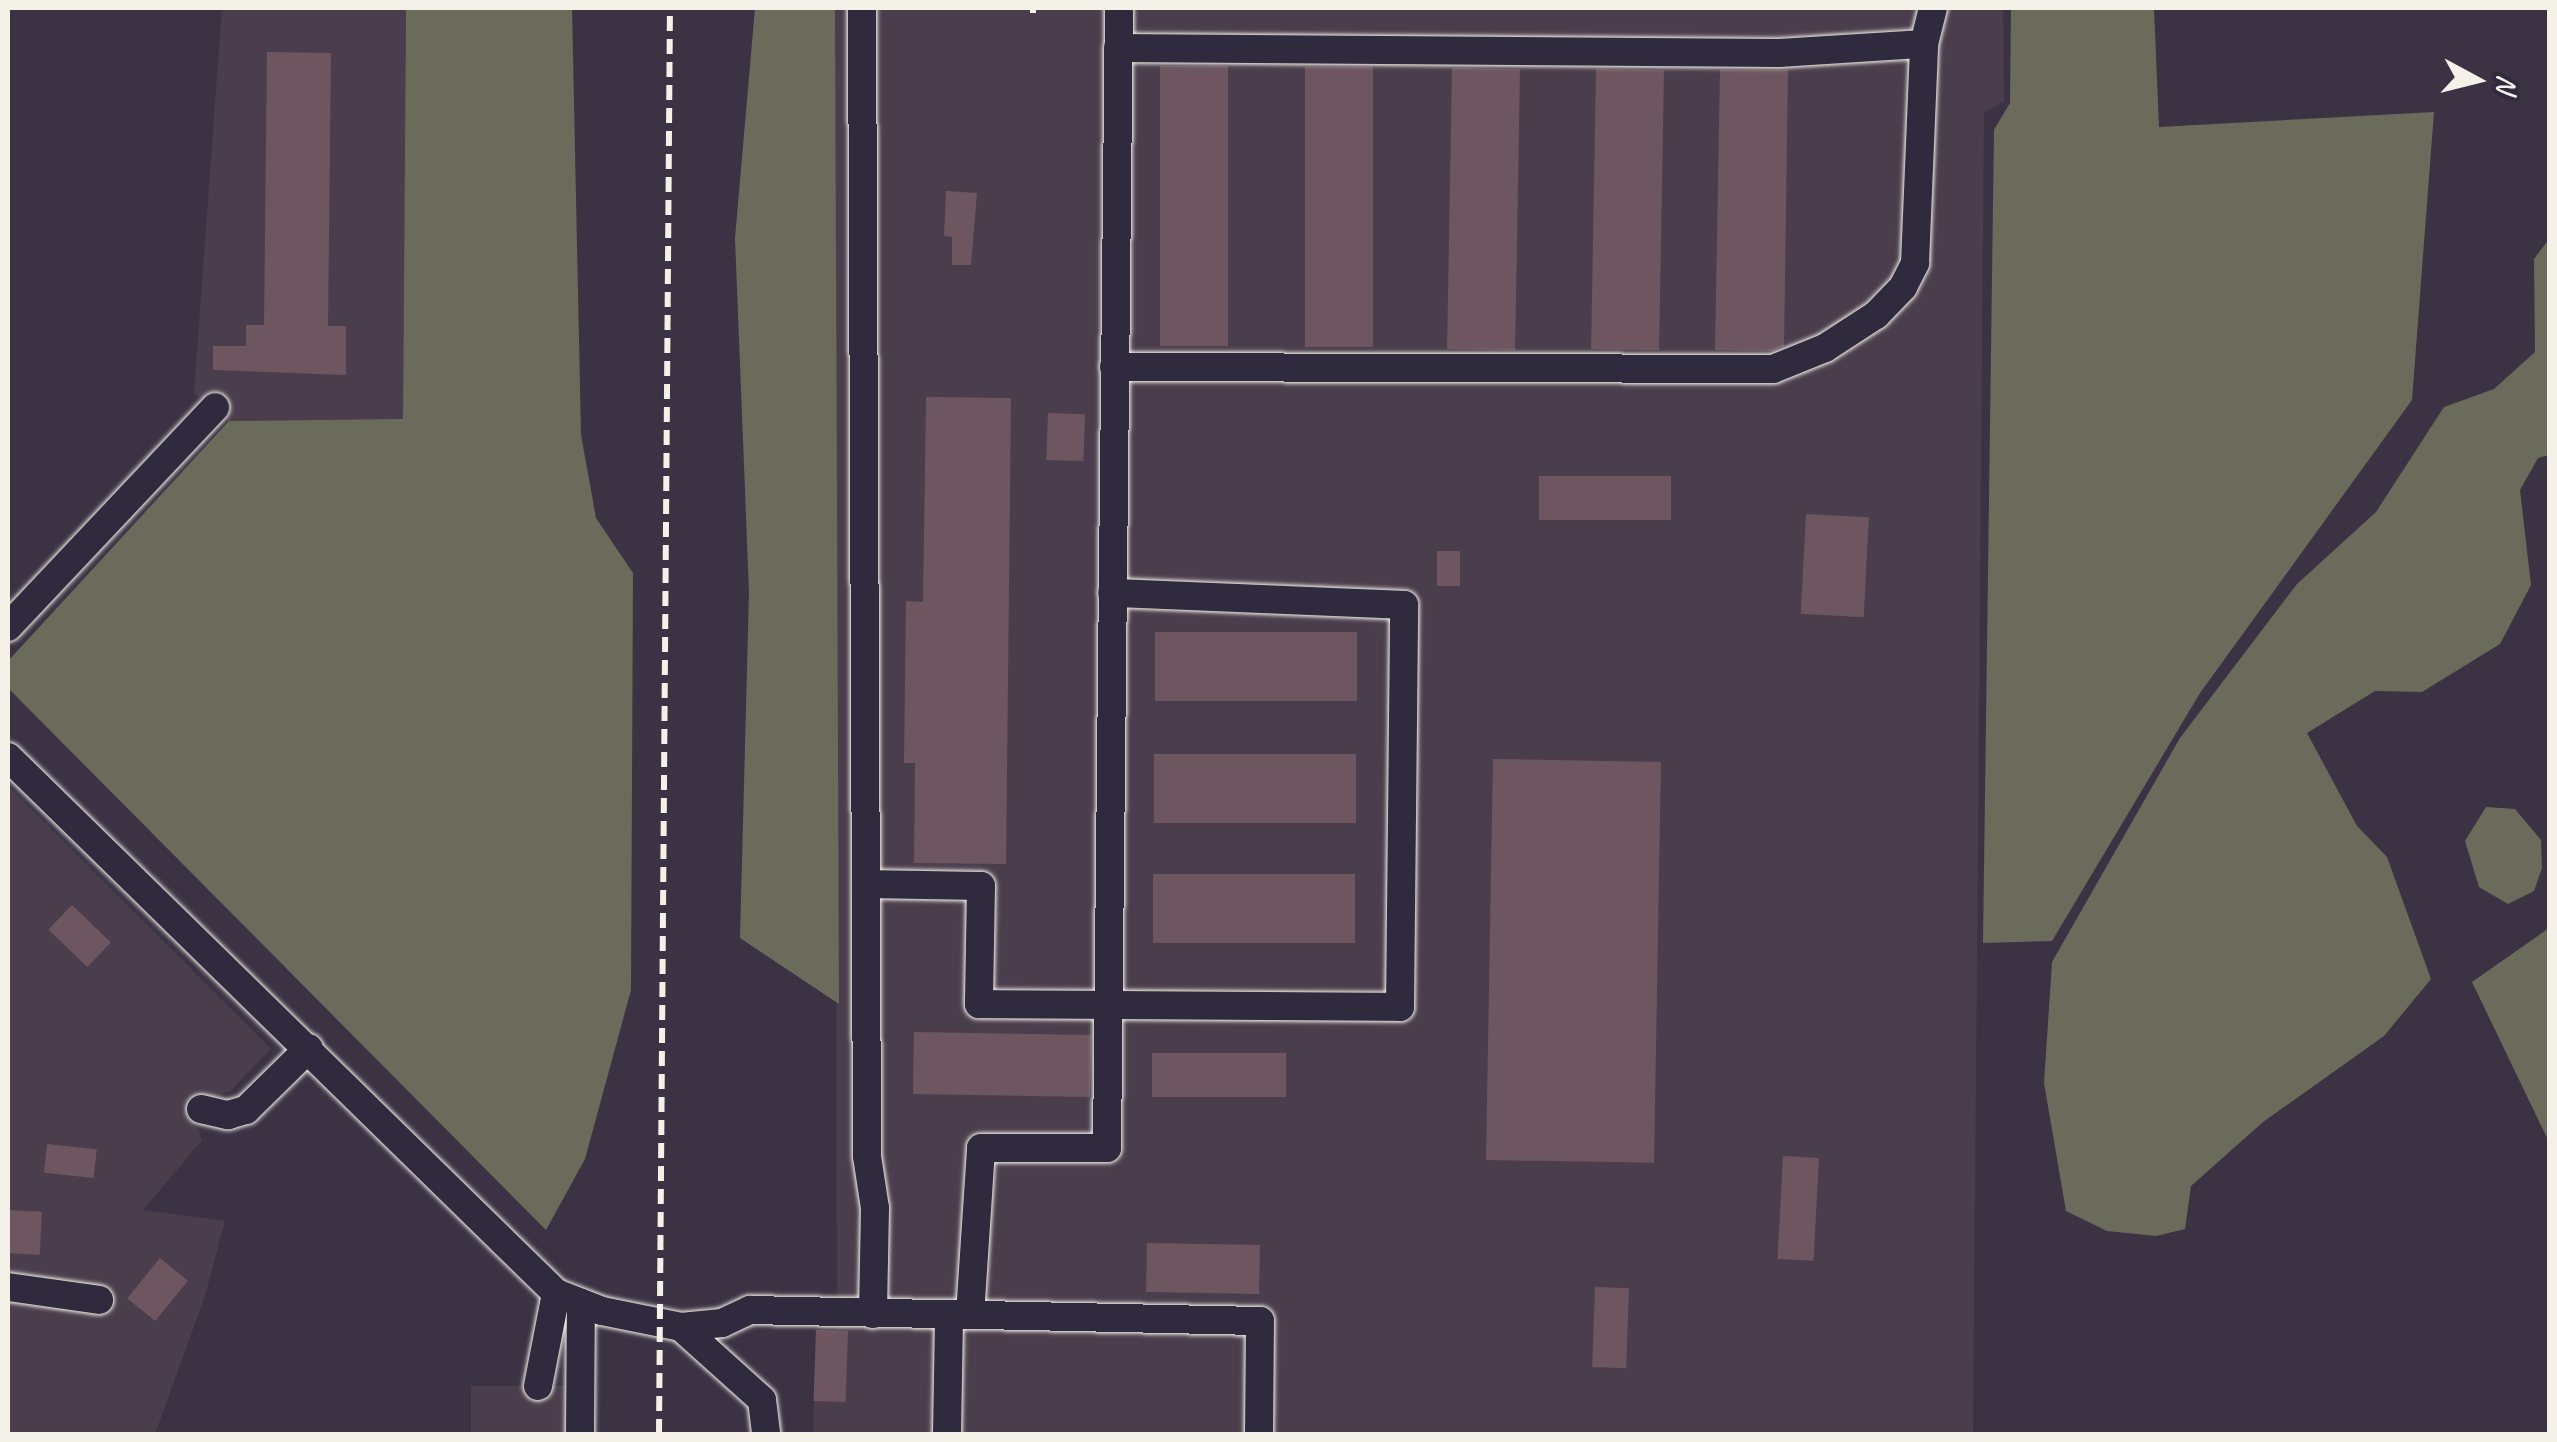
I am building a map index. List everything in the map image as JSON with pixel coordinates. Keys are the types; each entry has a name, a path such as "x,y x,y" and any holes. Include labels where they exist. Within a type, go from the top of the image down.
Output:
{"street":[{"path":"862,8 867,1156 875,1208 873,1314"},
{"path":"947,1434 981,1148 1107,1148 1119,8"},
{"path":"1114,367 1773,369 1825,348 1876,314 1903,287 1915,263 1924,44 1933,8"},
{"path":"1118,48 1779,53 1924,44"},
{"path":"8,626 214,407"},
{"path":"866,884 981,886 979,1004 1109,1009 1400,1008 1404,605 1112,593"},
{"path":"8,757 568,1298 680,1326 722,1324 750,1303 873,1314 1260,1322 1259,1434"},
{"path":"202,1109 228,1115 246,1110 308,1048"},
{"path":"8,1287 99,1300"},
{"path":"538,1386 568,1298"},
{"path":"568,1298 580,1434"},
{"path":"680,1326 762,1400 766,1434"}],"shaded area":[{"path":"222,8 406,8 403,420 229,421 194,393"},
{"path":"835,8 2003,8 2004,101 1984,113 1973,1434 813,1434 816,1330 837,1330"},
{"path":"8,786 271,1049 230,1091 207,1099 194,1120 202,1140 143,1210 225,1221 205,1296 155,1434 8,1434"},
{"path":"471,1386 567,1386 567,1434 471,1434"}],"green space":[{"path":"406,8 572,8 581,435 596,518 633,573 631,990 585,1159 546,1230 8,688 8,661 229,421 403,419"},
{"path":"755,8 835,8 839,1004 740,938 749,592 735,238"},
{"path":"2011,8 2154,8 2159,127 2434,112 2412,400 2200,693 2052,941 1983,943 1994,130 2010,103"},
{"path":"2549,239 2549,455 2538,458 2520,490 2531,585 2500,644 2422,692 2375,691 2307,733 2357,826 2387,857 2431,979 2384,1036 2263,1122 2191,1186 2185,1229 2156,1236 2107,1231 2066,1211 2044,1083 2052,962 2180,738 2297,584 2376,512 2444,407 2494,389 2535,352 2534,259"},
{"path":"2486,807 2515,809 2541,840 2542,868 2534,891 2508,904 2479,887 2465,841"},
{"path":"2549,928 2549,1142 2472,982"}],"building":[{"path":"267,52 331,53 328,326 346,326 346,375 213,370 213,346 246,346 246,325 264,325"},
{"path":"1160,66 1228,66 1228,346 1160,346"},
{"path":"1305,67 1373,67 1373,347 1305,347"},
{"path":"1452,68 1520,69 1515,350 1447,349"},
{"path":"1596,69 1664,70 1659,350 1591,349"},
{"path":"1720,70 1788,70 1784,346 1772,351 1715,350"},
{"path":"946,191 977,193 971,265 952,265 952,237 944,236"},
{"path":"926,397 1011,398 1006,864 914,863 915,763 904,763 906,601 923,602"},
{"path":"1048,413 1085,414 1083,461 1046,460"},
{"path":"1539,476 1671,476 1671,520 1539,520"},
{"path":"1806,514 1869,517 1864,617 1801,614"},
{"path":"1437,551 1460,551 1460,586 1437,586"},
{"path":"1155,632 1357,632 1357,701 1155,701"},
{"path":"1154,754 1356,754 1356,823 1154,823"},
{"path":"1493,759 1661,762 1654,1163 1486,1160"},
{"path":"1153,874 1355,874 1355,943 1153,943"},
{"path":"72,905 111,943 87,967 48,929"},
{"path":"914,1032 1091,1035 1090,1097 913,1094"},
{"path":"1152,1053 1286,1053 1286,1097 1152,1097"},
{"path":"47,1144 97,1149 94,1178 44,1173"},
{"path":"1783,1156 1819,1158 1814,1261 1778,1259"},
{"path":"8,1210 42,1212 40,1255 8,1253"},
{"path":"1147,1243 1260,1245 1259,1294 1146,1292"},
{"path":"160,1258 188,1281 155,1321 127,1298"},
{"path":"1595,1287 1629,1288 1626,1368 1592,1367"},
{"path":"816,1330 848,1331 846,1402 814,1401"}],"railway":[{"path":"659,1434 670,8"},
{"path":"1033,8 1033,13"}]}
